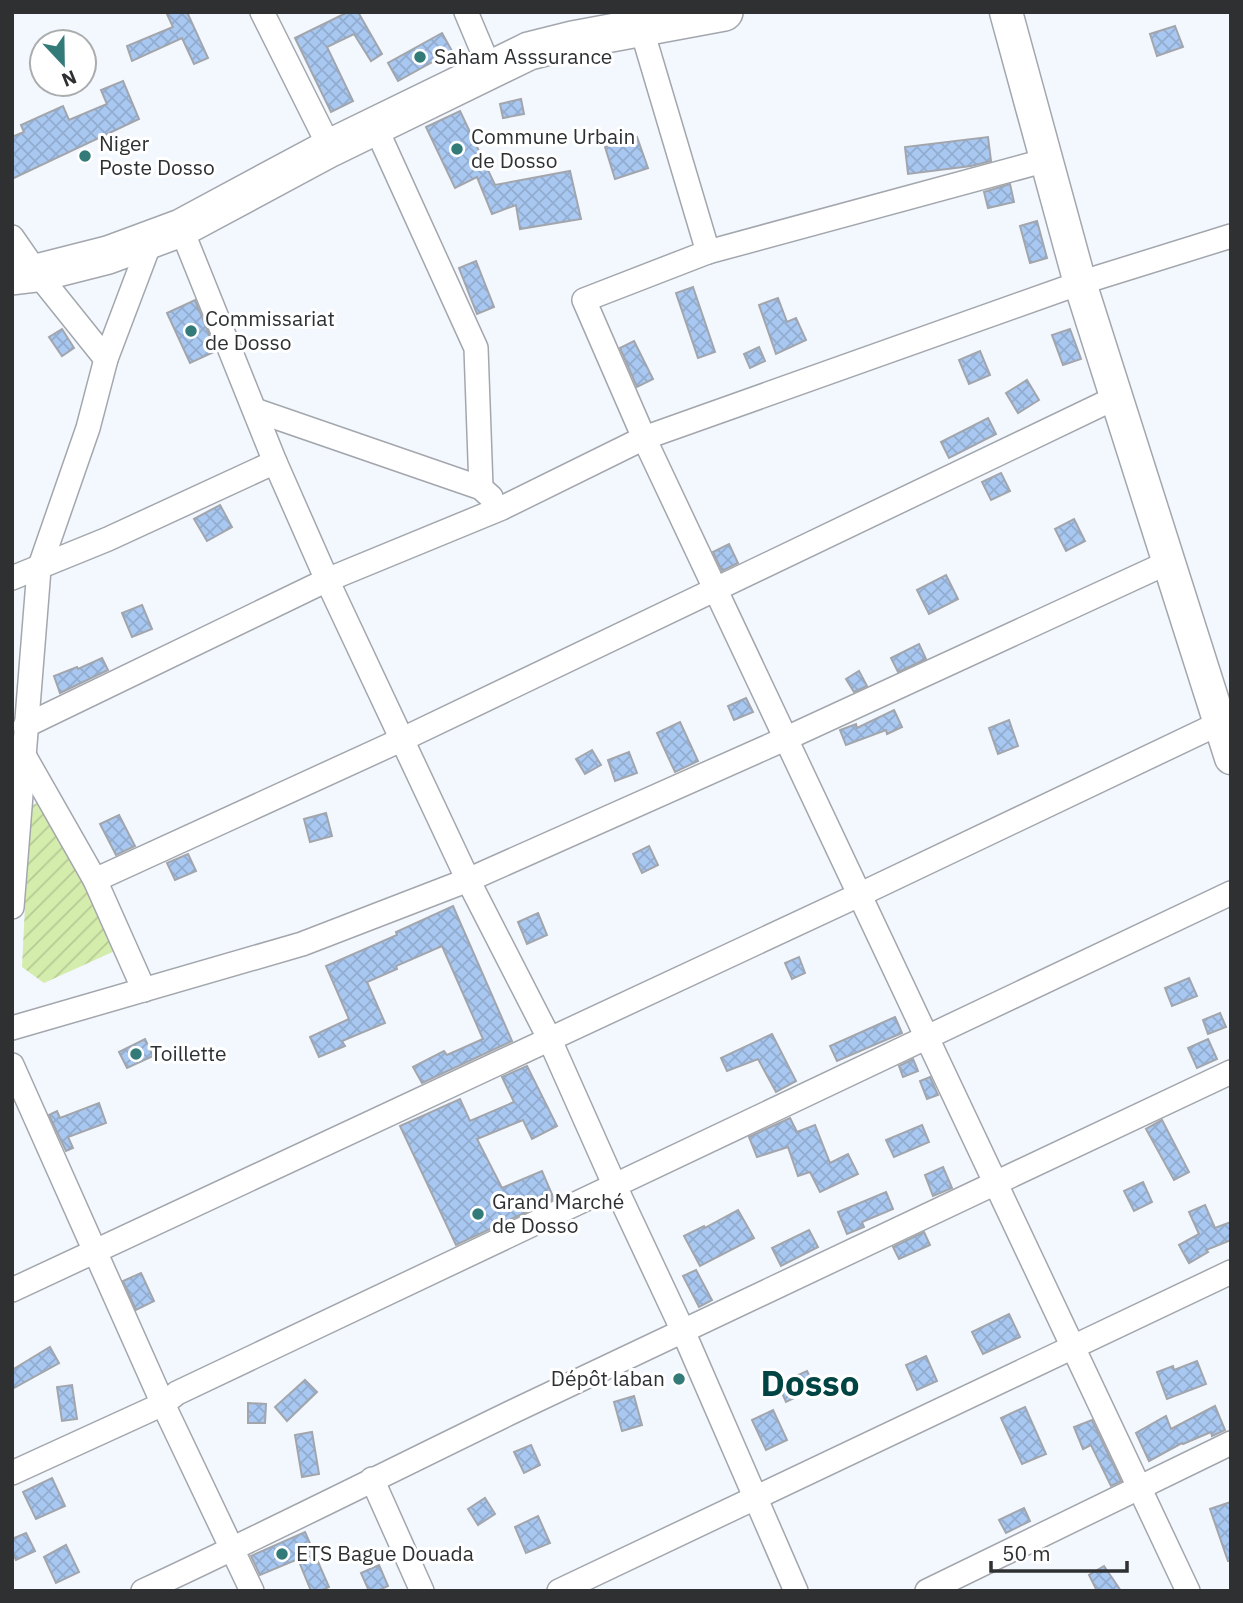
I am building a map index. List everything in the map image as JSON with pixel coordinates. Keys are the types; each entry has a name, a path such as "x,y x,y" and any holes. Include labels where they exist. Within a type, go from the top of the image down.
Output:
{"highway":[{"path":"25,275 108,255 166,234 330,148 529,51 573,40 723,12"}],"main road":[{"path":"1006,12 1080,283 1231,758"}],"street":[{"path":"262,12 330,148"},
{"path":"466,12 490,69"},
{"path":"641,27 709,252"},
{"path":"375,126 476,348 481,488"},
{"path":"1047,160 709,252 584,300 644,438 788,738 1188,1591"},
{"path":"12,907 39,569 88,428 106,359 166,234"},
{"path":"166,234 255,410 327,580 468,880 549,1038 683,1331 796,1591"},
{"path":"26,726 327,580 502,508 644,438 1080,283 1231,236"},
{"path":"12,237 25,275 106,359"},
{"path":"95,880 403,738 1117,397"},
{"path":"255,410 481,488 502,508"},
{"path":"12,578 39,569 275,462"},
{"path":"12,1028 302,944 468,880 788,738 1169,562"},
{"path":"12,1290 1220,723"},
{"path":"24,757 95,880 144,990"},
{"path":"12,1473 163,1404 177,1393 1231,892"},
{"path":"12,1065 163,1404 252,1591"},
{"path":"143,1591 372,1479 1231,1072"},
{"path":"559,1591 594,1583 754,1497 1231,1272"},
{"path":"927,1591 1231,1443"},
{"path":"372,1479 422,1591"}],"green space":[{"path":"40,802 117,950 44,983 22,967 30,806"}],"building":[{"path":"166,12 187,12 208,58 194,64 182,38 132,61 127,46 173,27"},
{"path":"348,12 358,12 382,54 371,61 354,34 327,47 353,101 331,112 295,38"},
{"path":"1175,26 1183,47 1157,56 1150,34"},
{"name":"Saham Asssurance","path":"442,33 452,51 398,81 388,63"},
{"path":"123,81 139,119 12,179 12,137 24,132 21,125 63,106 69,120 107,104 101,90"},
{"path":"521,99 524,114 503,118 500,104"},
{"path":"460,111 495,185 570,171 581,219 520,229 516,205 492,214 477,177 455,188 426,127"},
{"path":"637,137 648,168 615,179 605,147"},
{"path":"988,137 991,161 908,174 905,147"},
{"path":"1010,184 1014,202 988,208 984,192"},
{"path":"1037,221 1047,258 1030,263 1020,226"},
{"path":"476,261 494,307 477,314 459,268"},
{"path":"693,287 715,352 698,358 676,293"},
{"path":"778,298 787,322 796,318 806,340 776,354 759,305"},
{"path":"195,300 216,351 190,363 167,313"},
{"path":"62,329 74,348 62,356 49,337"},
{"path":"1070,329 1081,359 1063,365 1052,335"},
{"path":"634,341 653,379 637,387 620,348"},
{"path":"759,347 765,361 750,368 744,354"},
{"path":"980,351 990,375 969,384 959,360"},
{"path":"1027,380 1039,400 1018,413 1006,393"},
{"path":"988,418 996,434 949,458 941,442"},
{"path":"1001,473 1010,491 991,500 982,482"},
{"path":"220,505 232,527 207,541 194,519"},
{"path":"1074,519 1085,541 1066,551 1055,529"},
{"path":"729,544 738,563 722,571 713,552"},
{"path":"946,575 958,599 929,614 917,590"},
{"path":"142,605 152,629 132,637 122,613"},
{"path":"919,644 926,659 898,672 891,658"},
{"path":"102,658 108,670 60,693 54,676"},
{"path":"859,671 867,686 854,692 846,679"},
{"path":"746,698 753,712 734,720 728,706"},
{"path":"894,710 902,727 846,745 840,730 856,724 857,728"},
{"path":"1009,720 1018,746 998,754 989,728"},
{"path":"680,722 698,761 675,772 657,733"},
{"path":"592,750 601,765 585,774 576,759"},
{"path":"629,752 637,773 615,781 608,760"},
{"path":"326,813 332,836 310,842 304,819"},
{"path":"119,815 135,846 116,855 100,824"},
{"path":"649,846 658,865 642,873 633,854"},
{"path":"188,854 196,871 175,880 167,863"},
{"path":"453,906 512,1041 422,1083 413,1067 444,1051 447,1055 483,1039 442,946 367,982 385,1023 342,1041 345,1046 319,1057 310,1037 349,1019 326,966 397,935 396,932"},
{"path":"538,913 547,935 527,944 518,922"},
{"path":"799,957 805,973 792,979 785,963"},
{"path":"1189,978 1197,996 1172,1006 1165,988"},
{"path":"1220,1013 1226,1027 1208,1034 1203,1020"},
{"path":"895,1017 902,1033 837,1061 830,1046"},
{"path":"772,1034 796,1081 776,1092 758,1059 727,1071 721,1058"},
{"name":"Toillette","path":"145,1039 153,1056 127,1068 119,1052"},
{"path":"1208,1039 1217,1059 1197,1068 1188,1048"},
{"path":"913,1059 918,1071 903,1077 899,1066"},
{"path":"527,1066 557,1126 532,1139 523,1120 477,1139 502,1188 542,1171 554,1199 456,1245 400,1126 460,1099 470,1121 514,1102 502,1077"},
{"path":"930,1077 938,1095 927,1099 920,1081"},
{"path":"99,1103 106,1123 68,1137 73,1148 66,1151 49,1115 57,1111 60,1118"},
{"path":"790,1118 797,1132 815,1125 830,1163 848,1154 858,1174 820,1192 810,1172 798,1176 788,1147 757,1157 749,1137"},
{"path":"1162,1120 1189,1172 1174,1180 1146,1129"},
{"path":"922,1125 929,1142 894,1157 886,1140"},
{"path":"943,1167 952,1188 933,1196 925,1175"},
{"path":"1143,1182 1152,1202 1134,1211 1124,1191"},
{"path":"886,1192 893,1209 862,1222 864,1227 847,1234 838,1212"},
{"path":"1205,1205 1215,1228 1231,1222 1231,1240 1206,1250 1208,1252 1189,1263 1179,1245 1199,1234 1189,1212"},
{"path":"738,1210 754,1238 700,1266 684,1236"},
{"path":"809,1230 818,1247 781,1266 772,1248"},
{"path":"924,1232 930,1245 899,1259 893,1247"},
{"path":"696,1270 712,1300 699,1307 683,1276"},
{"path":"141,1273 154,1301 136,1310 123,1281"},
{"path":"1009,1314 1020,1337 983,1354 972,1332"},
{"path":"50,1347 59,1363 12,1389 12,1370"},
{"path":"926,1356 937,1381 917,1390 906,1365"},
{"path":"1197,1361 1206,1384 1167,1399 1157,1372 1173,1366 1174,1370"},
{"path":"807,1371 815,1388 786,1402 778,1384"},
{"path":"305,1380 317,1392 287,1421 275,1407"},
{"path":"72,1385 77,1419 62,1421 57,1387"},
{"path":"634,1396 642,1425 622,1431 614,1402"},
{"path":"248,1403 266,1404 265,1423 248,1423"},
{"path":"1215,1406 1225,1430 1212,1436 1211,1432 1182,1443 1149,1461 1136,1433 1166,1416 1171,1429"},
{"path":"1025,1407 1046,1454 1022,1464 1001,1418"},
{"path":"773,1410 787,1440 766,1450 752,1420"},
{"path":"1092,1420 1121,1481 1111,1486 1091,1445 1083,1449 1074,1427"},
{"path":"312,1432 319,1474 302,1477 295,1435"},
{"path":"531,1445 540,1465 524,1473 514,1452"},
{"path":"52,1478 65,1506 36,1519 23,1492"},
{"path":"485,1498 495,1514 478,1525 468,1509"},
{"path":"1231,1502 1231,1561 1228,1561 1210,1509"},
{"path":"1024,1508 1030,1521 1006,1533 999,1520"},
{"path":"538,1516 550,1543 526,1553 515,1527"},
{"name":"ETS Bague Douada","path":"305,1532 329,1587 311,1591 298,1559 260,1575 251,1556"},
{"path":"26,1533 35,1551 16,1560 12,1552 12,1539"},
{"path":"66,1545 79,1572 56,1583 44,1557"},
{"path":"379,1565 388,1586 369,1591 361,1573"},
{"path":"1104,1566 1121,1591 1097,1591 1089,1575"}],"place":[{"name":"Saham Asssurance","path":"420,57"},
{"name":"Commune Urbain de Dosso","path":"457,149"},
{"name":"Niger Poste Dosso","path":"85,156"},
{"name":"Commissariat de Dosso","path":"191,331"},
{"name":"Toillette","path":"136,1054"},
{"name":"Grand Marché de Dosso","path":"478,1214"},
{"name":"Dépôt laban","path":"679,1379"},
{"name":"ETS Bague Douada","path":"282,1554"}],"district":[{"name":"Dosso","path":"810,1384"}]}
